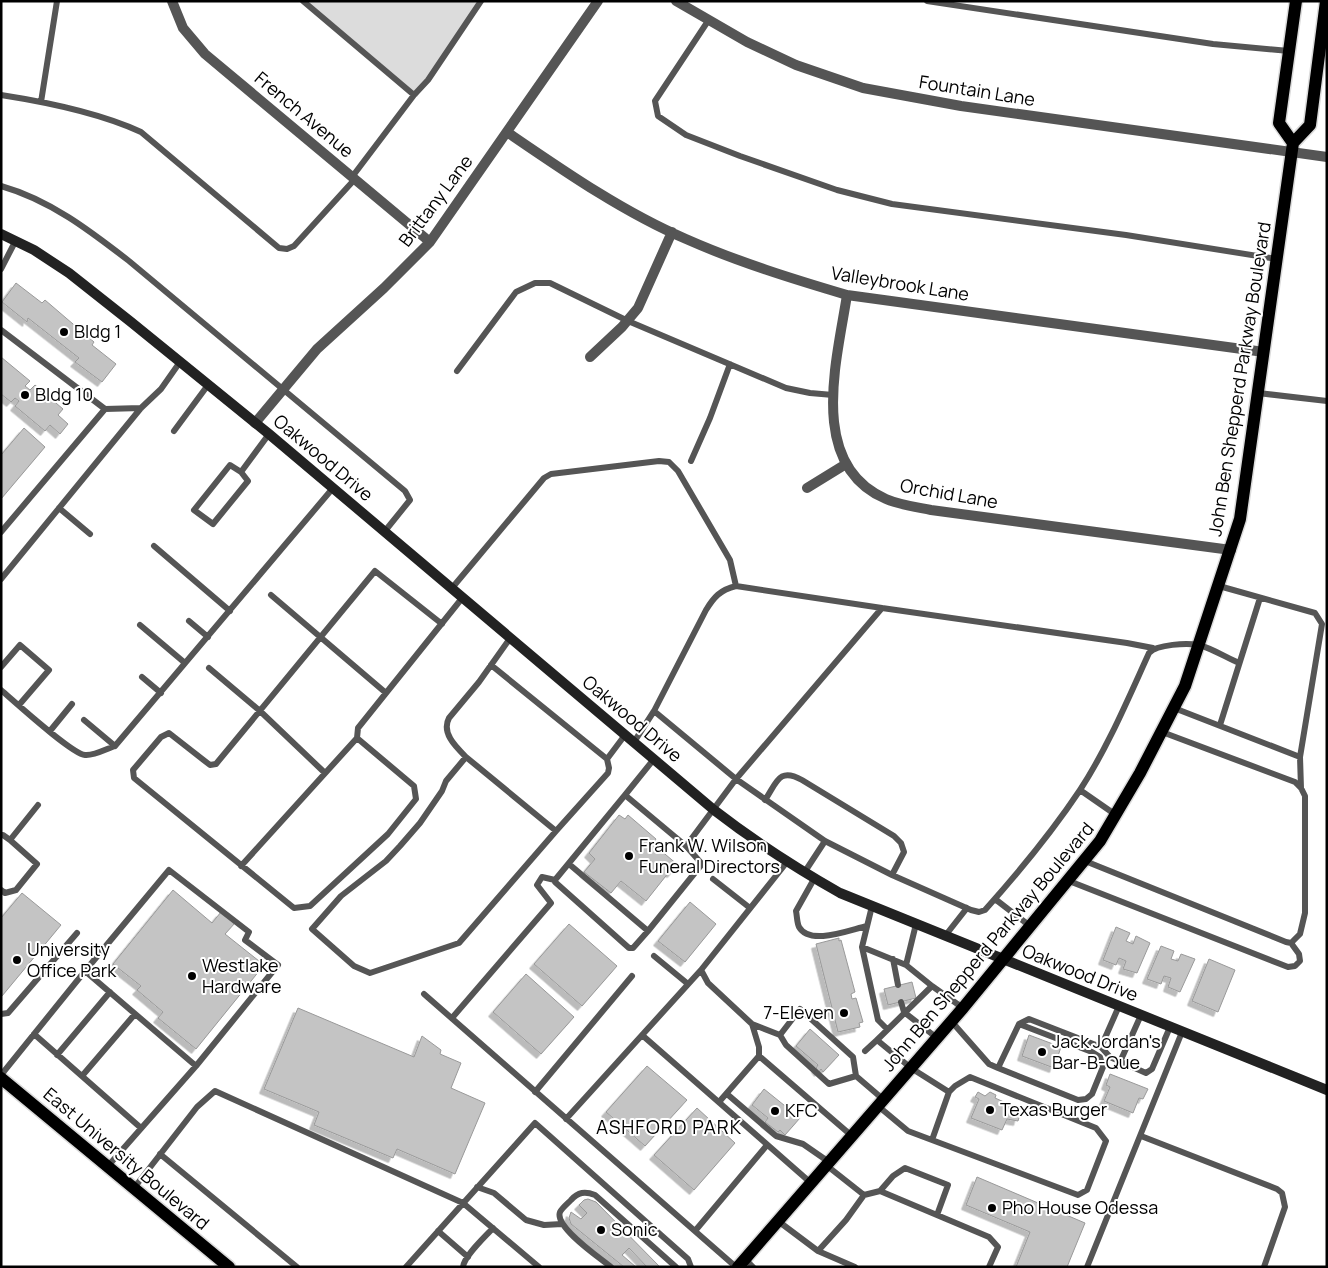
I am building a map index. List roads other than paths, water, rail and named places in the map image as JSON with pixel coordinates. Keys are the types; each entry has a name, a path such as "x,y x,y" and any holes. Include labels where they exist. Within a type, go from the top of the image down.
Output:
{"main road":[{"path":"1296,1 1279,123 1293,148 1310,125 1326,1"},
{"name":"John Ben Shepperd Parkway Boulevard","path":"743,1265 827,1164 952,1022 1085,861 1117,815 1185,686 1232,550 1240,519 1293,148"},
{"name":"East University Boulevard","path":"1,1076 228,1267"}],"street":[{"name":"French Avenue","path":"172,1 183,28 205,54 430,242"},
{"name":"Brittany Lane","path":"255,423 317,349 384,288 430,242 598,1"},
{"name":"Fountain Lane","path":"676,1 747,42 796,66 840,82 888,94 961,106 1293,148 1327,157"},
{"name":"Valleybrook Lane","path":"507,132 549,161 625,208 672,232 738,260 847,295 1264,352"},
{"path":"590,357 628,321 638,308 672,232"},
{"name":"Oakwood Drive","path":"1,234 34,250 69,273 208,384 511,637 714,810 745,834 787,862 840,893 1327,1090"},
{"name":"Orchid Lane","path":"847,295 833,395 833,420 836,439 846,464 860,481 872,491 886,499 931,510 1232,550"},
{"path":"807,488 846,464"}],"lane":[{"path":"41,102 56,1"},
{"path":"302,1 414,95"},
{"path":"1,95 41,102 128,126 141,132 279,248 287,249 294,246 353,178 414,95 432,74 481,1"},
{"path":"927,1 1213,44 1289,51"},
{"path":"708,20 655,101 658,116 686,135 837,190 892,204 1126,235 1277,259"},
{"path":"1,186 22,192 84,227 129,261 405,491 410,500 385,531"},
{"path":"1,270 16,240"},
{"path":"457,371 516,292 535,283 550,283 628,321 786,388 833,395"},
{"path":"1,330 105,409 141,408"},
{"path":"1,579 141,408 161,389 180,362"},
{"path":"691,461 710,418 730,364"},
{"path":"174,431 208,384"},
{"path":"1258,393 1327,401"},
{"path":"1,532 105,409"},
{"path":"241,472 269,434"},
{"path":"452,588 544,478 551,474 659,460 669,462 678,471 730,560 736,586"},
{"path":"230,465 241,472 248,481 214,524 194,510 230,465"},
{"path":"1,690 50,730 64,744 85,755 115,746 333,488"},
{"path":"59,508 90,534"},
{"path":"154,546 230,611"},
{"path":"357,738 414,786 416,799 388,834 310,906 294,908 134,778 133,770 161,738 169,733 210,765 216,764 375,571 442,624"},
{"path":"607,759 629,739 654,710 714,597 724,589 736,586 1153,648 1168,645 1199,646 1239,663"},
{"path":"1219,586 1315,613 1322,624 1300,757 1301,788"},
{"path":"271,595 386,693"},
{"path":"241,866 357,738 358,728 463,597"},
{"path":"1220,725 1260,598"},
{"path":"686,846 736,779 882,608"},
{"path":"189,622 208,637"},
{"path":"140,625 185,663"},
{"path":"511,637 492,665 446,724 449,736 456,748 556,831"},
{"path":"1,667 20,645 49,670 19,705"},
{"path":"654,710 736,779 825,841 892,875 979,912 985,910 1040,846 1080,790 1103,751 1153,648"},
{"path":"466,757 446,781 442,791 420,823 400,846 386,861 341,896 312,929 354,966 370,973 459,943 608,773 607,759 492,665"},
{"path":"209,668 260,711 326,773"},
{"path":"142,678 161,693"},
{"path":"50,730 72,704"},
{"path":"1174,708 1300,757"},
{"path":"84,720 115,746"},
{"path":"1162,732 1295,782 1301,788 1305,796 1305,913 1300,934 1292,942"},
{"path":"555,880 654,759"},
{"path":"765,800 779,778 793,774 894,836 902,843 904,852 892,875"},
{"path":"1080,790 1117,815"},
{"path":"555,880 556,884 629,948 634,948 701,866 701,862 686,846 625,795"},
{"path":"10,840 38,805"},
{"path":"1,836 3,835 10,840 37,864 16,890 5,893 1,890"},
{"path":"804,872 825,841"},
{"path":"1068,881 1288,967 1295,966 1300,961 1299,954 1292,942 1085,861"},
{"path":"566,1119 701,970 787,862"},
{"path":"569,864 648,931"},
{"path":"1,1076 84,970 169,870 249,932 246,940 278,965 196,1066 108,1166"},
{"path":"452,1018 551,903 537,885 542,878 555,880"},
{"path":"713,879 750,908"},
{"path":"814,879 796,911 799,926 807,935 819,937 866,926"},
{"path":"995,899 1030,926"},
{"path":"872,906 862,947 878,1020 887,1029"},
{"path":"945,936 967,908"},
{"path":"906,964 916,924"},
{"path":"1,1014 8,1013 77,933"},
{"path":"862,947 906,964 932,986 963,1008"},
{"path":"654,956 688,984"},
{"path":"892,959 898,985"},
{"path":"84,970 196,1066"},
{"path":"701,970 708,983 752,1024 780,1034 786,1045 829,1084 856,1076"},
{"path":"536,1092 632,976"},
{"path":"865,1051 932,986"},
{"path":"56,1055 110,992"},
{"path":"424,994 695,1231 743,1265"},
{"path":"901,1002 904,1012 937,1038"},
{"path":"1101,1047 1119,1006"},
{"path":"780,1034 800,1010 853,1057 856,1076 908,1131 1078,1195 1087,1190 1106,1140 1096,1128 970,1078 955,1086 949,1092 932,1140"},
{"path":"82,1076 135,1014"},
{"path":"1120,1062 1141,1015"},
{"path":"998,1068 1019,1024 1029,1019 1101,1047 1110,1057 1146,1072 1152,1069 1170,1027"},
{"path":"952,1022 989,1064 1078,1100 1086,1099 1092,1094 1103,1067 1100,1057 1092,1052 1019,1024"},
{"path":"719,1102 759,1056 760,1047 752,1024"},
{"path":"1087,1267 1182,1032"},
{"path":"34,1034 141,1128"},
{"path":"642,1035 811,1183"},
{"path":"877,1040 911,1068 949,1092"},
{"path":"759,1056 852,1136"},
{"path":"134,1188 197,1107 215,1091 463,1203 539,1267"},
{"path":"727,1094 776,1136 803,1144 864,1195"},
{"path":"409,1266 535,1123 688,1259 691,1267"},
{"path":"1140,1136 1282,1193 1286,1207 1264,1267"},
{"path":"695,1231 767,1145"},
{"path":"160,1154 297,1267"},
{"path":"818,1250 846,1220 864,1195 880,1191 894,1176 905,1168 948,1185 937,1215"},
{"path":"477,1187 494,1193 526,1220 544,1225 562,1224"},
{"path":"880,1191 989,1237 998,1247 989,1267"},
{"path":"611,1267 569,1233 562,1224 560,1211 581,1192 595,1195 676,1267"},
{"path":"778,1221 818,1250 855,1267"},
{"path":"463,1267 463,1263 493,1228"},
{"path":"438,1231 468,1257"}],"place":[{"name":"Bldg 1","path":"64,332"},
{"name":"Bldg 10","path":"25,395"},
{"name":"Frank W. Wilson Funeral Directors","path":"629,856"},
{"name":"University Office Park","path":"17,960"},
{"name":"Westlake Hardware","path":"192,976"},
{"name":"7-Eleven","path":"844,1013"},
{"name":"Jack Jordan's Bar-B-Que","path":"1042,1052"},
{"name":"Texas Burger","path":"990,1110"},
{"name":"KFC","path":"775,1111"},
{"name":"Pho House Odessa","path":"992,1208"},
{"name":"Sonic","path":"601,1230"}],"district":[{"name":"ASHFORD PARK","path":"669,1127"}]}
